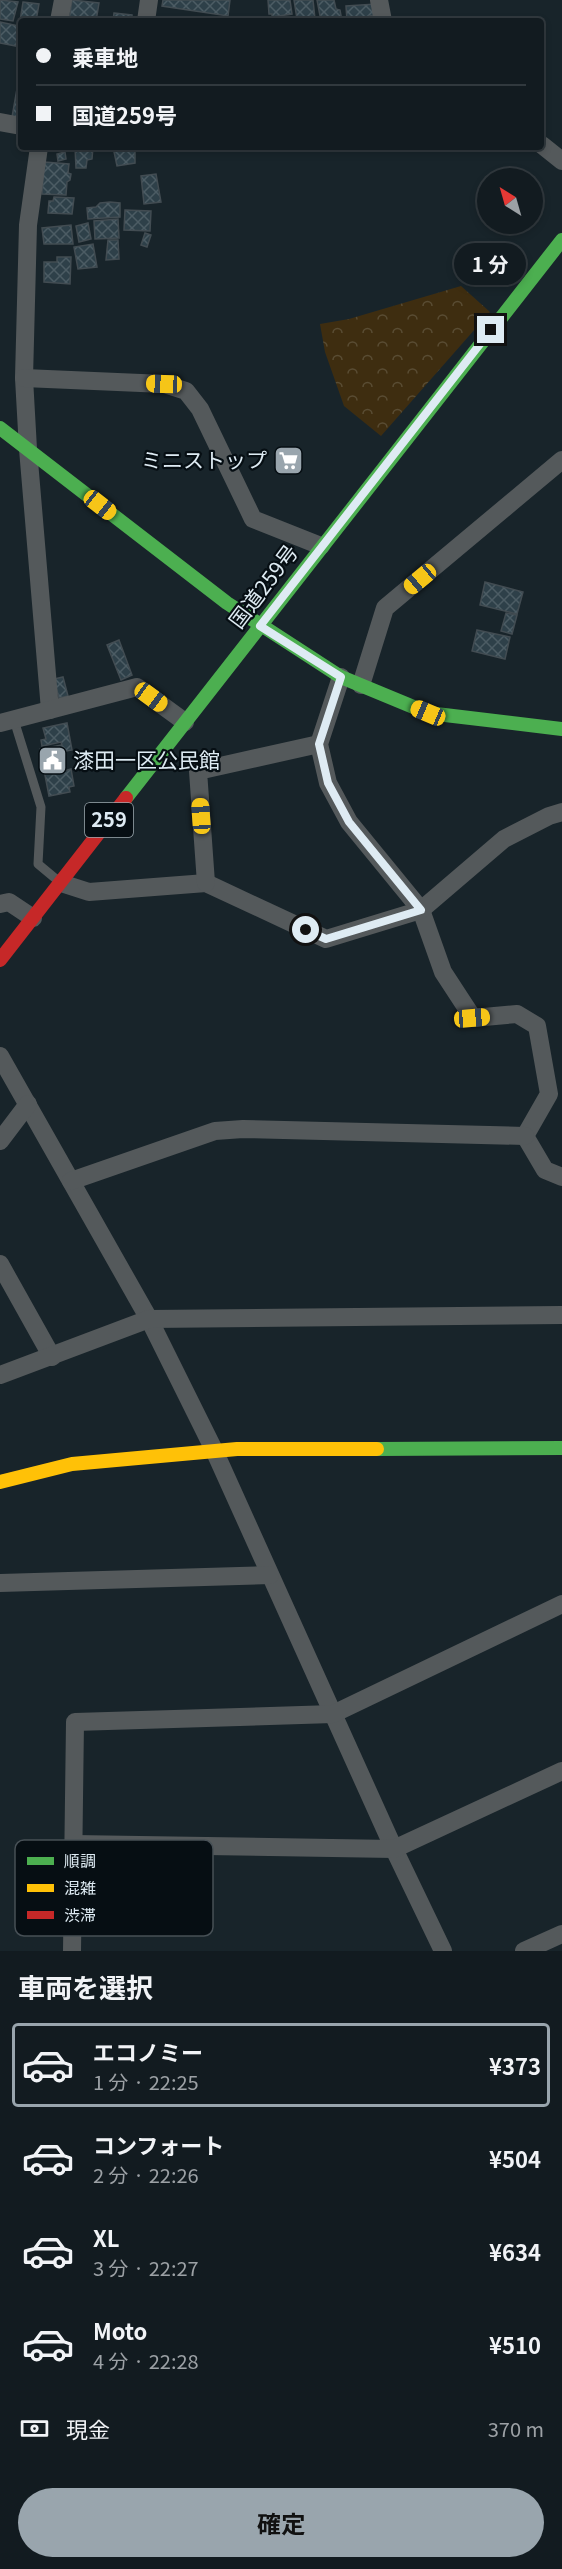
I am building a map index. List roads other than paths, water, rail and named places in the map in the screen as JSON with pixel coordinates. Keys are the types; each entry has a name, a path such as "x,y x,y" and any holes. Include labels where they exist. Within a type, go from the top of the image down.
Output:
{"main road":[{"name":"国道259号","path":"0,960 562,240"},
{"path":"0,428 260,626 341,677 428,713 562,729"},
{"path":"0,1482 72,1464 214,1450 562,1448"}],"street":[{"path":"60,18 63,0"},
{"path":"146,18 149,0"},
{"path":"379,0 382,18"},
{"path":"0,122 18,125"},
{"path":"544,147 562,161"},
{"path":"39,150 28,225 24,378 50,710"},
{"path":"24,378 164,384 186,391 200,409 252,519 321,546"},
{"path":"362,685 385,608 562,460"},
{"path":"341,677 319,744 328,783 349,822 421,910 443,972 472,1018 517,1014 537,1026 549,1094 525,1136"},
{"path":"7,722 137,687 185,722"},
{"path":"206,883 198,771 319,744"},
{"path":"61,883 89,892 206,883 326,939 421,910 504,839 549,816 562,812"},
{"path":"0,904 9,902 33,918"},
{"path":"0,1056 149,1319 214,1450 394,1850 443,1951"},
{"path":"0,1141 28,1104"},
{"path":"71,1181 215,1131 243,1129 525,1136"},
{"path":"525,1136 545,1170 562,1177"},
{"path":"0,1264 52,1357"},
{"path":"0,1375 149,1319 562,1315"},
{"path":"0,1583 270,1575"},
{"path":"74,1840 75,1722 333,1714 562,1604"},
{"path":"213,1847 394,1850 562,1772"},
{"path":"524,1951 562,1934"},
{"path":"72,1936 72,1951"}],"lane":[{"path":"7,722 41,807 38,864 61,883"}],"place":[{"name":"ミニストップ","path":"288,461"},
{"name":"漆田一区公民館","path":"52,761"}]}
